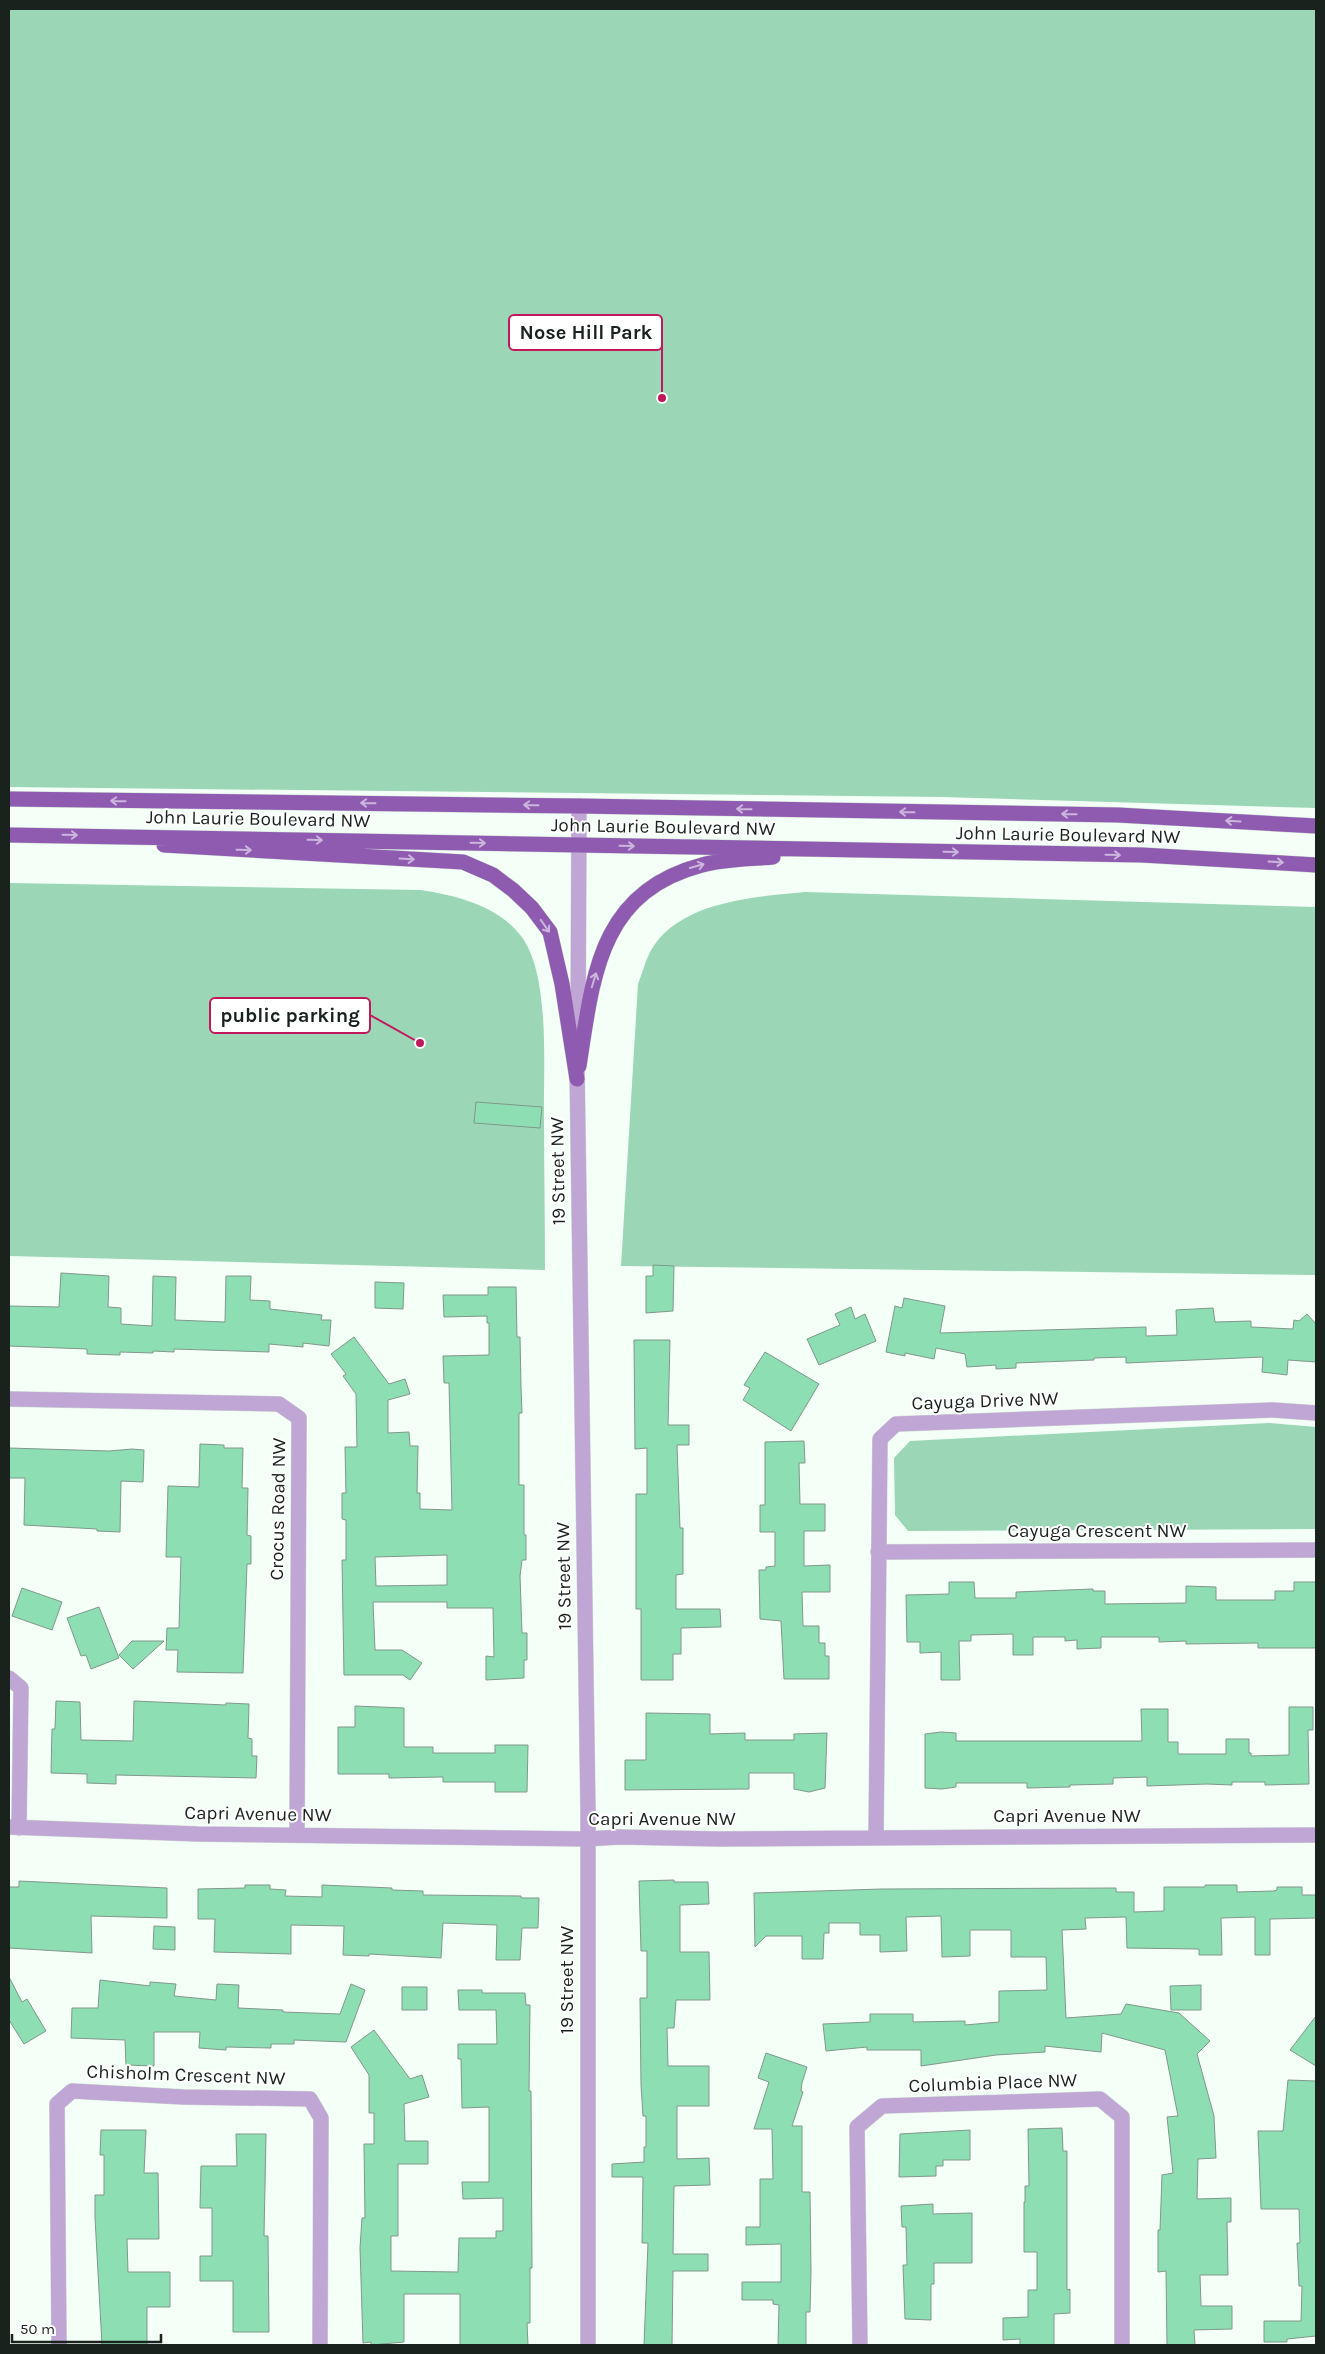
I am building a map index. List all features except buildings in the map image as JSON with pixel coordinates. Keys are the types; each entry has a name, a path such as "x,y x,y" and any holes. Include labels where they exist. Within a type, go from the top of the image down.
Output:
{"main road":[{"name":"John Laurie Boulevard NW","path":"9,799 1118,815 1316,826"},
{"name":"John Laurie Boulevard NW","path":"9,835 1142,855 1316,865"},
{"path":"92,836 184,848 276,851 464,862 492,875 532,908 550,932 562,984 577,1079"},
{"path":"577,1079 591,986 608,934 626,910 649,887 675,873 703,864 850,850"}],"street":[{"name":"19 Street NW","path":"580,806 578,845 577,1079 587,1839 588,2345"},
{"name":"Crocus Road NW","path":"9,1398 279,1404 299,1418 297,1834"},
{"name":"Cayuga Drive NW","path":"876,1837 880,1439 896,1424 1273,1410 1316,1413"},
{"name":"Cayuga Crescent NW","path":"878,1552 1316,1550"},
{"path":"9,1678 21,1688 14,1828"},
{"name":"Capri Avenue NW","path":"14,1828 198,1834 587,1839 618,1837 720,1839 1316,1835"},
{"name":"Chisholm Crescent NW","path":"59,2345 57,2104 72,2092 183,2097 310,2099 321,2118 320,2345"},
{"name":"Columbia Place NW","path":"860,2345 857,2126 882,2106 1100,2099 1122,2117 1122,2345"}],"green space":[{"path":"9,9 1316,9 1316,808 943,797 9,787"},
{"path":"9,883 421,890 462,899 488,909 500,917 521,936 531,953 541,998 544,1050 545,1270 9,1256"},
{"path":"805,892 1316,907 1316,1275 621,1266 638,984 650,952 663,935 679,922 698,912 741,900"},
{"path":"1269,1423 1316,1427 1316,1529 908,1531 895,1515 894,1458 910,1441"}],"place":[{"name":"Nose Hill Park","path":"662,398"},
{"name":"public parking","path":"420,1043"}]}
